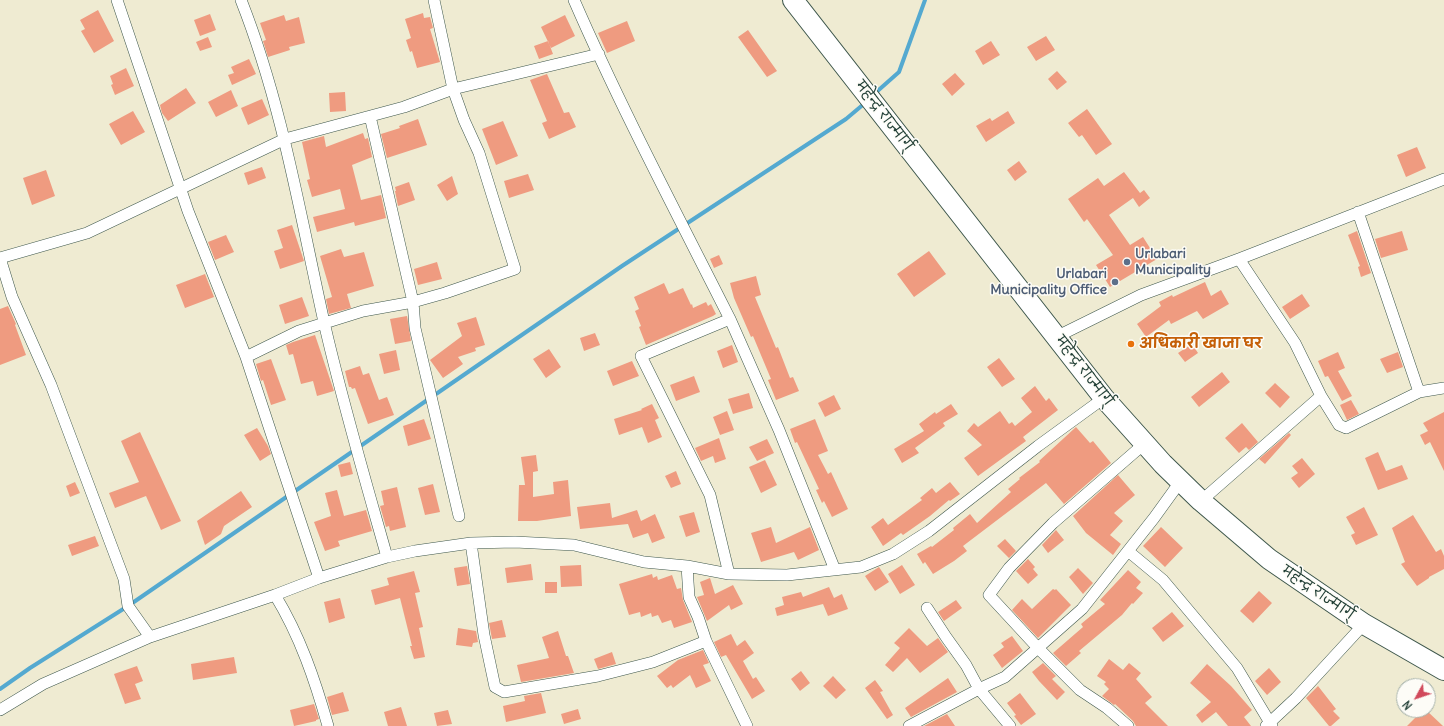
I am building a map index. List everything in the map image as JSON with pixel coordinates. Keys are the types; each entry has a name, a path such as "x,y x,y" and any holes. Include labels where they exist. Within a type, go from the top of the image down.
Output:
{"highway":[{"name":"महेन्द्र राज्मार्ग्","path":"793,0 1104,398 1144,444 1180,482 1269,559 1364,624 1444,670"}],"street":[{"path":"117,0 180,189 246,357 319,578"},
{"path":"240,0 254,33 285,139 325,323 387,557"},
{"path":"246,357 299,331 363,311 413,302 515,269 479,154 464,120 453,88 434,0"},
{"path":"574,0 598,54 730,319 780,430 835,570"},
{"path":"150,637 128,606 124,579 51,385 12,297 0,258 87,233 285,139 404,107 453,88 598,54"},
{"path":"370,116 413,302 415,328 459,516"},
{"path":"1056,336 1141,295 1239,259 1444,179"},
{"path":"1358,212 1419,392"},
{"path":"1239,259 1295,343 1338,425 1346,428 1419,392 1444,388"},
{"path":"729,574 710,495 641,356 730,319"},
{"path":"1201,501 1322,396"},
{"path":"0,710 43,684 150,637 275,595 319,578 387,557 471,543 514,542 574,545 644,562 687,566 729,574 787,575 862,567 893,554 929,531 1044,442 1104,398"},
{"path":"1128,726 1107,708 1080,690 1038,648 989,595 1009,568 1053,523 1144,444"},
{"path":"909,726 1005,677 1082,609 1154,518 1180,482"},
{"path":"471,543 484,635 495,687 504,692 598,676 653,662 706,642"},
{"path":"1128,551 1163,580 1237,668 1269,725 1364,624"},
{"path":"687,566 689,597 698,617 706,642 747,726"},
{"path":"275,595 288,616 315,680 328,726"},
{"path":"927,608 966,665 979,689 1010,726"}],"building":[{"path":"98,10 114,41 94,53 81,31 85,29 80,20"},
{"path":"423,13 424,18 430,17 433,28 430,29 440,62 417,68 412,51 410,52 406,40 411,38 405,19"},
{"path":"210,14 216,30 200,36 194,20"},
{"path":"284,15 286,21 299,17 305,43 289,47 290,50 268,57 263,41 266,40 260,23"},
{"path":"565,15 575,36 551,48 541,27"},
{"path":"627,21 635,41 607,53 598,33"},
{"path":"748,30 777,71 767,77 738,37"},
{"path":"1046,36 1055,50 1036,61 1027,47"},
{"path":"208,37 212,47 200,51 196,42"},
{"path":"548,41 553,54 539,59 534,46"},
{"path":"991,41 1000,55 983,65 975,51"},
{"path":"249,59 256,74 232,85 228,75 234,73 231,67"},
{"path":"126,68 134,86 115,95 111,85 113,84 110,76"},
{"path":"1057,71 1067,82 1057,90 1048,79"},
{"path":"955,73 965,84 952,96 942,84"},
{"path":"547,74 564,113 569,112 576,127 549,139 542,123 547,121 530,80"},
{"path":"186,88 196,103 168,121 162,113 160,105"},
{"path":"231,90 238,106 216,117 208,102"},
{"path":"345,92 346,111 330,112 329,93"},
{"path":"262,99 269,115 248,125 241,108"},
{"path":"1087,109 1112,144 1096,155 1082,135 1079,137 1068,123"},
{"path":"133,111 145,132 121,145 109,124"},
{"path":"1008,111 1015,123 986,142 976,126 990,118 992,121"},
{"path":"418,119 427,145 387,158 381,134 400,128 399,126"},
{"path":"503,121 518,156 496,165 482,129"},
{"path":"363,133 365,139 368,138 372,157 352,165 361,200 381,195 386,218 355,226 354,222 317,232 313,217 345,209 340,189 312,197 307,180 310,179 302,142 324,136 326,147"},
{"path":"1417,147 1426,168 1406,177 1397,155"},
{"path":"1019,161 1027,172 1015,181 1007,170"},
{"path":"262,167 266,178 248,185 244,173"},
{"path":"46,170 55,196 32,205 23,178"},
{"path":"1124,172 1140,193 1144,190 1150,198 1139,207 1133,198 1109,215 1130,245 1143,237 1157,259 1110,287 1096,265 1113,255 1087,219 1084,222 1068,199 1098,178 1104,186"},
{"path":"528,174 534,190 509,198 504,181"},
{"path":"452,176 458,194 447,201 437,185"},
{"path":"409,182 415,200 398,206 395,187"},
{"path":"292,225 304,261 280,269 274,251 283,248 277,230"},
{"path":"1357,231 1371,273 1361,277 1358,267 1360,266 1348,235"},
{"path":"1402,231 1408,250 1381,258 1375,239"},
{"path":"226,235 234,252 215,260 208,242"},
{"path":"341,249 344,257 364,252 374,286 347,294 351,308 329,314 326,299 332,297 320,256"},
{"path":"929,251 946,274 914,297 897,274"},
{"path":"719,255 723,264 714,268 710,259"},
{"path":"437,262 442,279 418,285 414,269"},
{"path":"205,274 214,297 185,308 176,285"},
{"path":"756,276 761,295 755,297 776,348 778,347 790,378 793,377 799,391 776,400 768,380 771,379 753,336 751,337 734,298 730,283"},
{"path":"1205,282 1211,296 1221,290 1229,304 1203,319 1197,311 1171,324 1169,320 1146,337 1137,324 1161,306 1159,302 1172,295 1173,297"},
{"path":"664,283 669,294 683,288 693,308 706,302 708,306 711,304 716,314 646,345 635,311 639,309 634,297"},
{"path":"1302,294 1310,306 1290,319 1282,307"},
{"path":"302,297 309,316 285,324 279,305"},
{"path":"8,306 16,324 15,325 26,355 0,365 0,309"},
{"path":"407,316 411,341 395,344 390,319"},
{"path":"476,317 485,345 475,348 476,351 458,357 463,364 443,378 430,360 462,336 457,323"},
{"path":"595,333 600,345 584,351 580,338"},
{"path":"315,335 334,391 317,396 313,381 301,384 293,354 289,355 286,345"},
{"path":"1192,344 1198,353 1185,362 1178,353"},
{"path":"732,345 738,362 723,368 717,351"},
{"path":"549,349 561,367 546,378 533,359"},
{"path":"396,350 400,370 384,374 379,354"},
{"path":"1338,352 1345,368 1338,371 1352,396 1342,401 1328,376 1325,377 1318,361"},
{"path":"1398,352 1403,367 1387,373 1380,359"},
{"path":"999,358 1015,379 1002,387 987,367"},
{"path":"271,359 286,400 271,405 256,364"},
{"path":"632,361 639,376 613,386 607,371"},
{"path":"360,366 363,375 369,373 379,400 387,397 394,415 368,424 355,388 352,389 349,387 345,371"},
{"path":"1222,372 1230,382 1199,407 1191,397"},
{"path":"694,376 700,392 676,401 670,385"},
{"path":"1275,383 1290,397 1280,408 1265,393"},
{"path":"1035,386 1046,401 1049,398 1058,410 1023,437 1026,441 978,476 964,458 982,445 967,431 974,423 978,427 1000,411 1009,424 1012,422 1015,426 1032,412 1021,398"},
{"path":"749,393 753,408 733,414 728,399"},
{"path":"834,395 841,409 825,417 818,403"},
{"path":"1351,400 1359,414 1347,420 1340,405"},
{"path":"652,404 659,418 655,420 662,437 648,443 642,427 619,435 614,419 642,410 641,409"},
{"path":"951,404 958,414 943,423 945,426 915,448 919,453 902,463 894,449 924,431 919,424 935,412 936,414"},
{"path":"727,411 734,430 720,435 713,417"},
{"path":"1444,412 1444,471 1430,442 1425,445 1420,435 1428,431 1423,423"},
{"path":"424,419 431,439 408,446 403,426"},
{"path":"815,419 828,451 818,455 828,474 831,472 848,509 832,517 824,501 822,503 816,490 819,489 797,442 795,443 790,429"},
{"path":"1242,423 1258,442 1249,450 1246,447 1239,453 1225,438"},
{"path":"1076,427 1090,443 1093,441 1111,463 1064,504 1046,483 963,546 967,551 954,561 933,574 925,562 923,564 917,554 931,546 932,547 954,530 953,528 970,514 977,523 1011,492 1008,489 1020,479 1019,478 1040,462 1039,461"},
{"path":"257,428 271,454 260,461 244,435"},
{"path":"140,432 181,521 161,530 146,496 115,508 109,493 139,482 121,441"},
{"path":"1289,433 1291,435 1265,464 1259,459"},
{"path":"719,438 726,459 715,463 713,456 701,461 695,448"},
{"path":"767,439 774,453 757,461 749,447"},
{"path":"1378,452 1386,471 1402,465 1408,479 1378,490 1365,458"},
{"path":"536,455 538,471 533,472 533,497 554,494 553,482 568,480 571,516 537,521 518,521 519,485 525,485 521,457"},
{"path":"1302,458 1315,474 1299,488 1291,478 1298,473 1292,466"},
{"path":"765,460 777,485 761,493 749,467"},
{"path":"350,462 353,474 341,477 338,465"},
{"path":"676,471 681,484 671,488 665,476"},
{"path":"1118,475 1135,495 1114,513 1123,521 1110,535 1121,544 1113,555 1086,533 1073,516"},
{"path":"75,482 80,493 70,497 66,486"},
{"path":"950,482 960,494 950,501 949,500 930,516 903,535 901,533 883,546 871,527 883,518 888,525 922,500 920,498 932,488 936,493"},
{"path":"433,484 440,512 425,515 418,488"},
{"path":"397,487 406,527 390,531 389,526 386,527 380,506 384,505 381,491"},
{"path":"337,490 344,516 366,510 372,531 338,541 340,546 325,551 314,522 331,516 325,493"},
{"path":"241,491 252,507 224,526 221,534 205,545 197,521"},
{"path":"610,503 612,518 637,510 641,521 655,514 665,538 652,543 648,533 633,538 628,524 580,529 577,507"},
{"path":"1364,507 1378,535 1356,545 1351,535 1355,533 1346,517"},
{"path":"694,512 700,532 686,537 679,516"},
{"path":"1413,515 1436,552 1441,549 1444,556 1444,569 1429,577 1417,586 1401,564 1405,562 1392,528"},
{"path":"771,527 776,543 810,527 819,550 798,560 794,552 761,562 751,533"},
{"path":"1161,527 1183,548 1165,567 1143,546"},
{"path":"1056,530 1064,540 1048,553 1042,545"},
{"path":"95,536 99,546 72,556 68,545"},
{"path":"1005,539 1016,551 1009,558 997,546"},
{"path":"1028,559 1035,567 1033,569 1038,575 1028,584 1016,571"},
{"path":"531,564 533,580 507,583 505,568"},
{"path":"581,565 582,586 561,587 560,566"},
{"path":"902,565 915,585 900,594 888,574"},
{"path":"467,566 470,584 457,586 454,568"},
{"path":"879,567 889,582 875,591 865,576"},
{"path":"1078,568 1093,583 1083,594 1069,577"},
{"path":"1128,570 1141,582 1136,588 1143,593 1122,615 1079,651 1081,653 1066,666 1053,653 1083,627 1081,624 1105,604 1100,600"},
{"path":"414,571 420,592 415,593 423,627 419,628 425,657 414,659 400,598 375,605 371,590 389,585 387,578"},
{"path":"652,574 653,578 657,576 658,580 672,575 677,589 681,588 683,600 692,622 674,628 671,620 662,623 658,615 652,617 651,613 641,617 640,612 629,615 619,584"},
{"path":"710,578 715,594 733,585 743,604 731,610 729,605 707,621 697,597 704,595 700,582"},
{"path":"545,582 557,582 557,593 545,593"},
{"path":"829,587 834,598 842,594 848,609 828,616 823,604 777,616 775,608 784,605 782,597 801,592 803,597"},
{"path":"1053,589 1056,589 1071,605 1038,638 1012,610 1022,599 1032,609"},
{"path":"1259,591 1272,603 1253,623 1240,611"},
{"path":"340,598 345,618 329,623 324,602"},
{"path":"956,600 962,608 944,621 938,612"},
{"path":"1172,612 1184,626 1163,642 1152,628"},
{"path":"502,620 506,637 492,639 489,623"},
{"path":"458,628 476,631 478,642 473,643 472,647 456,645"},
{"path":"909,628 927,646 938,638 948,652 920,673 907,658 893,672 885,665 900,648 894,643"},
{"path":"558,631 566,656 568,656 574,673 521,682 517,665 549,658 542,637"},
{"path":"731,634 737,646 745,640 754,653 743,661 753,679 756,677 765,691 752,699 726,655 721,657 714,642"},
{"path":"1012,636 1023,651 1002,668 993,655 1004,647 1001,643"},
{"path":"703,650 709,663 703,665 711,681 696,688 690,675 673,688 671,685 667,688 657,676 678,660"},
{"path":"612,652 616,664 598,669 594,659"},
{"path":"234,657 237,673 193,680 191,664"},
{"path":"1109,659 1123,670 1129,663 1141,673 1136,679 1152,697 1145,703 1168,726 1136,726 1133,721 1115,704 1114,705 1102,696 1109,689 1104,684 1106,682 1097,676"},
{"path":"1043,663 1056,676 1052,679 1065,692 1057,700 1032,672"},
{"path":"1207,664 1231,686 1252,710 1244,717 1251,726 1228,726 1216,712 1202,723 1196,715 1211,702 1190,683"},
{"path":"137,666 143,681 135,684 141,699 125,704 114,674"},
{"path":"1269,668 1281,682 1267,695 1255,681"},
{"path":"801,671 810,683 800,691 791,679"},
{"path":"833,676 846,690 836,699 823,686"},
{"path":"948,678 957,692 911,717 905,708"},
{"path":"875,680 883,691 880,692 893,715 887,719 865,688"},
{"path":"1318,686 1336,709 1333,711 1340,718 1331,726 1329,726 1306,698"},
{"path":"343,692 349,711 332,715 327,697"},
{"path":"541,693 546,713 506,722 503,706 525,701 524,696"},
{"path":"1020,693 1036,714 1021,725 1007,703"},
{"path":"314,704 319,719 294,726 290,710"},
{"path":"401,707 407,726 388,726 384,712"},
{"path":"578,709 581,719 564,724 561,714"},
{"path":"448,710 452,724 437,726 434,713"},
{"path":"947,714 955,726 924,726"},
{"path":"1415,718 1434,718 1443,726 1407,726"}],"waterway":[{"path":"873,95 899,72 925,0"},
{"path":"0,689 30,668 128,606 622,266 846,119 865,103"}],"place":[{"name":"Urlabari Municipality","path":"1127,262"},
{"name":"Urlabari Municipality Office","path":"1115,282"},
{"name":"अधिकारी खाजा घर","path":"1131,344"}]}
